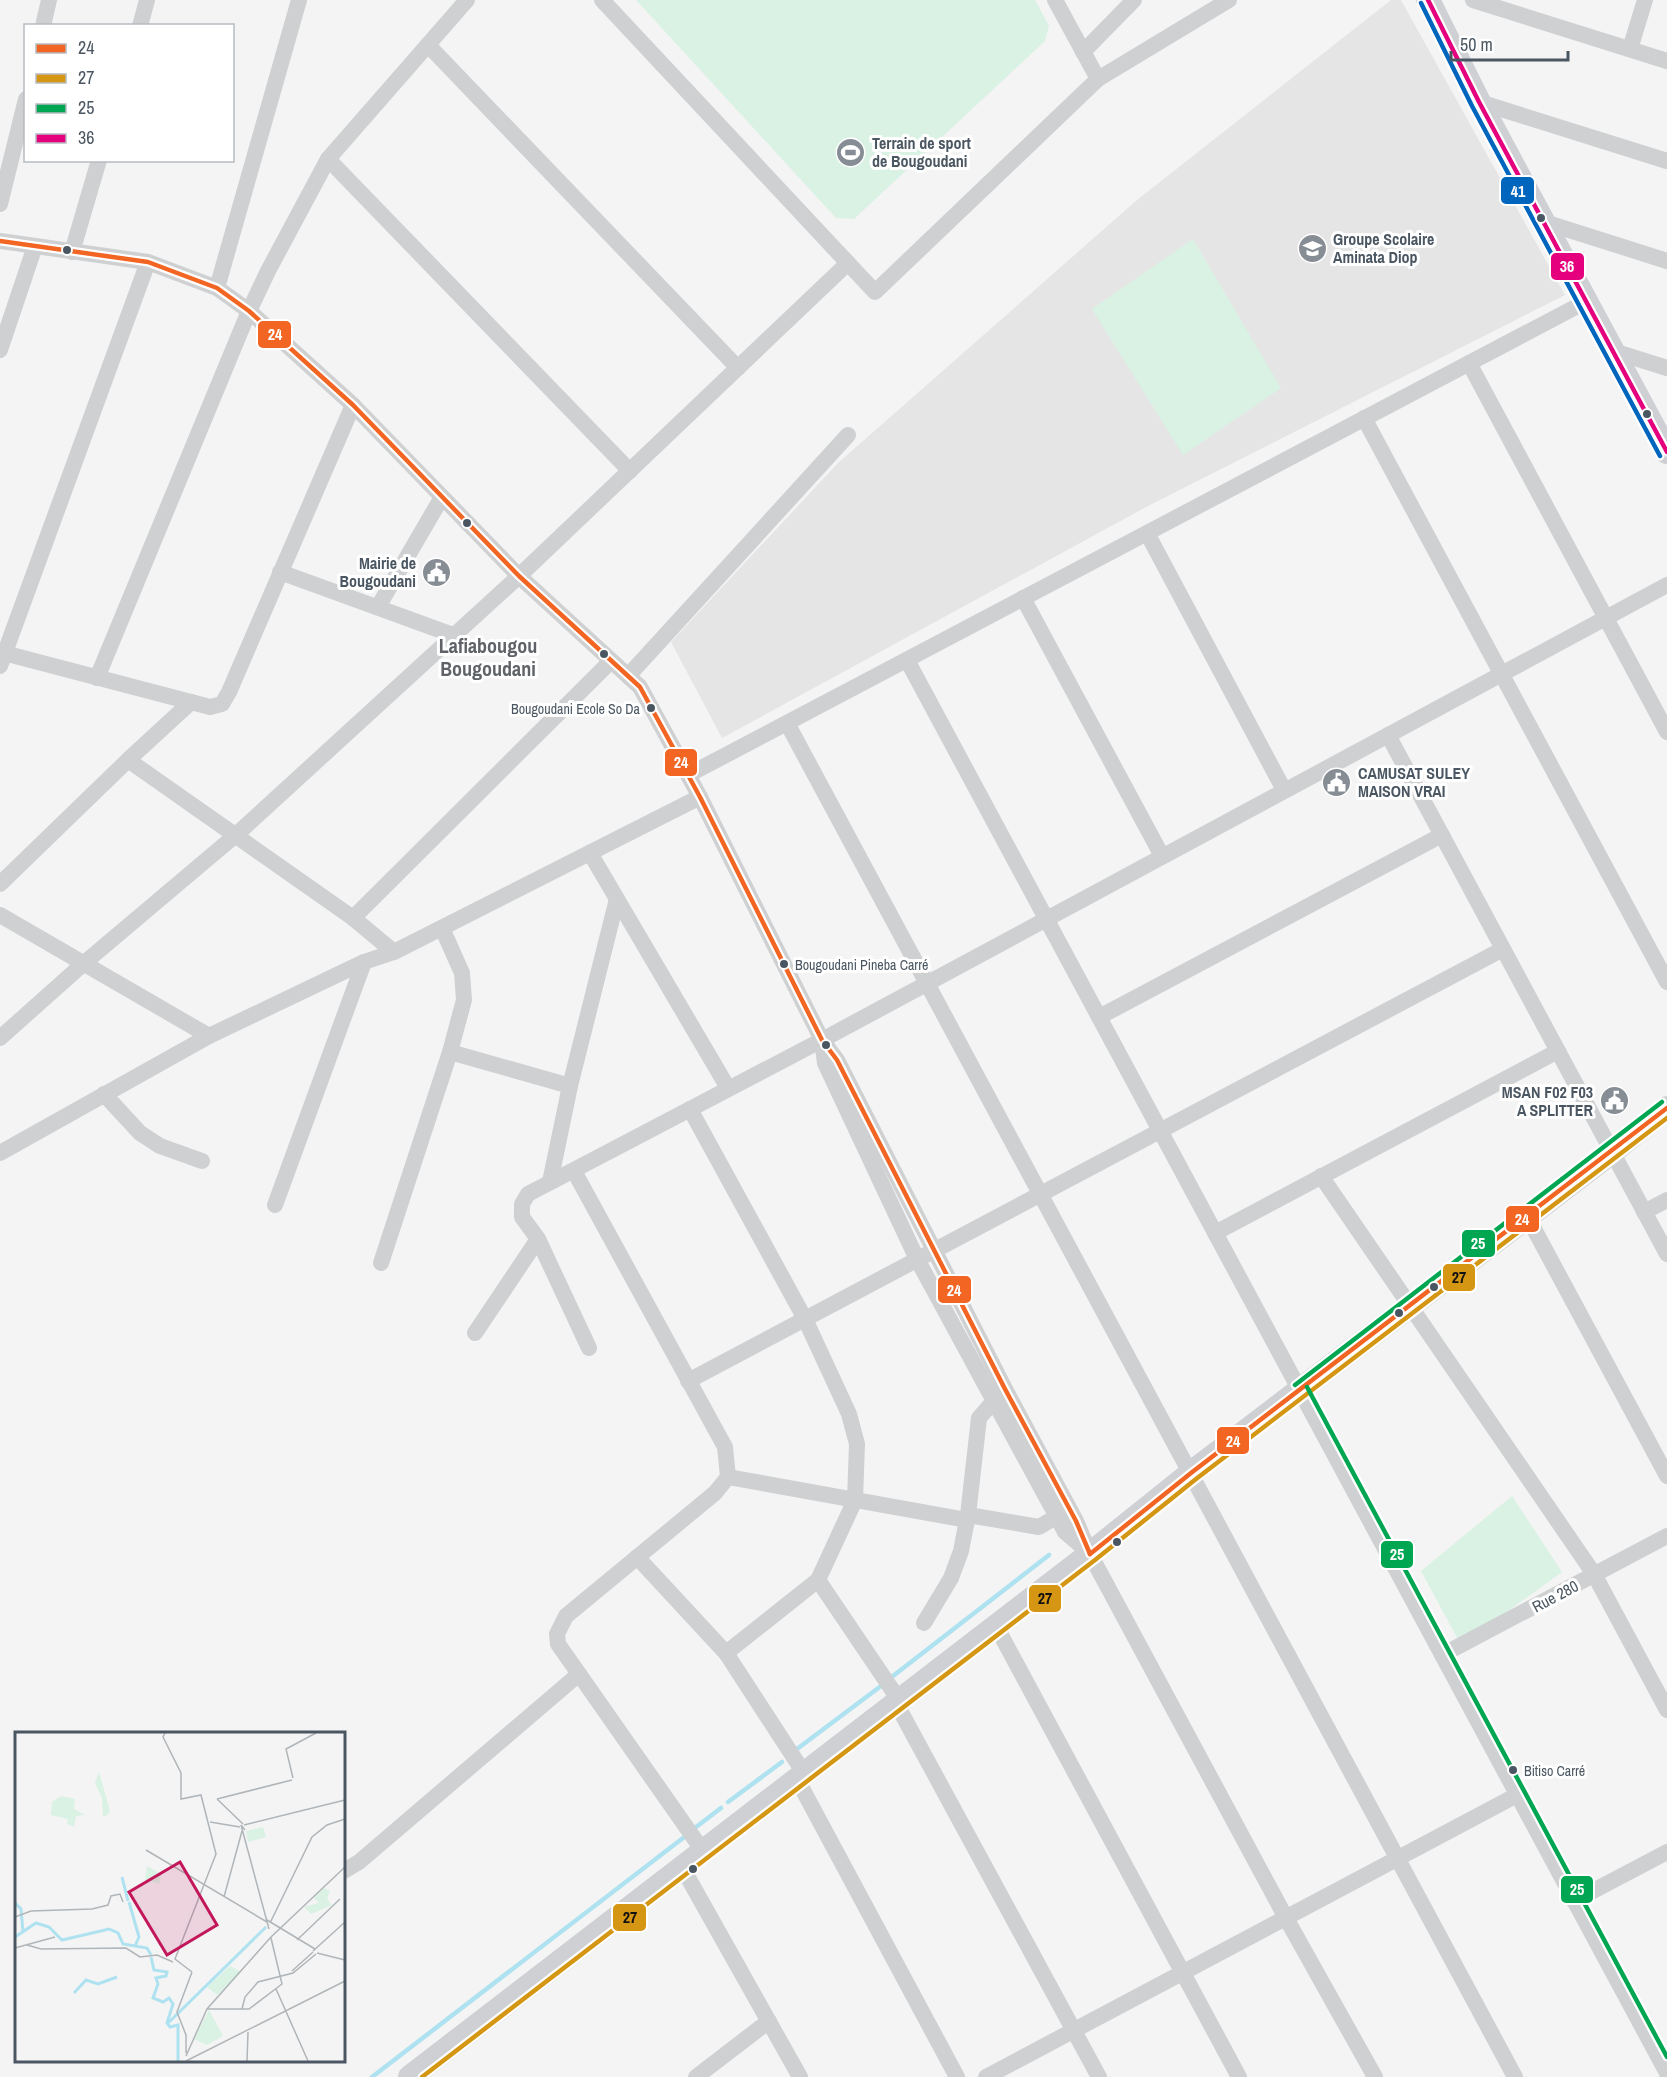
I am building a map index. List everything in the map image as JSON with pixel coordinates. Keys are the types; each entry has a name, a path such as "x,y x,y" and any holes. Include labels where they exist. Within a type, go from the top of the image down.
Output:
{"street":[{"path":"43,24 49,0"},
{"path":"141,24 147,0"},
{"path":"217,288 299,0"},
{"path":"97,678 249,311 328,159 467,0"},
{"path":"602,0 875,292 1098,79 1229,0"},
{"path":"1055,0 1098,79"},
{"path":"1083,52 1134,0"},
{"path":"1428,0 1479,102 1667,452"},
{"path":"1473,0 1667,61"},
{"path":"1630,49 1645,0"},
{"path":"428,45 738,368"},
{"path":"1479,102 1666,158"},
{"path":"0,204 24,107"},
{"path":"328,159 630,471"},
{"path":"72,252 98,162"},
{"path":"1544,222 1667,261"},
{"path":"0,241 148,262 217,288 249,311 353,405 519,576 640,687 700,797 822,1040 837,1060 933,1251 999,1395"},
{"path":"0,350 35,246"},
{"path":"148,262 2,657 210,707 222,704 353,405"},
{"path":"0,1038 83,964 237,834 519,576 848,263"},
{"path":"688,775 1587,301"},
{"path":"1613,351 1667,368"},
{"path":"1469,363 1667,732"},
{"path":"1364,418 1667,981"},
{"path":"628,676 848,435"},
{"path":"378,607 442,497"},
{"path":"1147,533 1284,790"},
{"path":"280,572 453,635"},
{"path":"590,1348 538,1239 522,1217 522,1204 528,1194 822,1040 1667,585"},
{"path":"1023,598 1162,856"},
{"path":"907,660 1667,2073"},
{"path":"353,918 611,661"},
{"path":"0,884 190,702"},
{"path":"787,723 1515,2077"},
{"path":"1388,735 1667,1254"},
{"path":"128,760 237,834 353,918 394,952"},
{"path":"0,1153 209,1036 364,962 394,952 700,797"},
{"path":"1099,1017 1442,835"},
{"path":"590,853 728,1088"},
{"path":"550,1182 570,1086 617,899"},
{"path":"0,915 209,1036"},
{"path":"381,1263 450,1052 464,1000 462,973 442,928"},
{"path":"688,1381 1503,949"},
{"path":"274,1205 364,962"},
{"path":"822,1040 825,1063 917,1260 999,1395 1063,1513 1065,1532 1090,1554 1286,1918 1375,2077"},
{"path":"1215,1233 1558,1051"},
{"path":"450,1052 570,1086"},
{"path":"104,1094 140,1133 160,1146 202,1161"},
{"path":"410,2077 1667,1108"},
{"path":"690,1109 805,1319 849,1414 857,1444 855,1500 818,1580 726,1653"},
{"path":"574,1171 724,1447 728,1476 715,1493 566,1616 557,1634 558,1644 703,1851"},
{"path":"1321,1176 1594,1574 1667,1710"},
{"path":"1644,1212 1667,1200"},
{"path":"1527,1216 1667,1476"},
{"path":"475,1333 538,1239"},
{"path":"924,1623 951,1578 961,1551 968,1518 979,1418 999,1395"},
{"path":"728,1476 855,1500 1039,1527 1063,1513"},
{"name":"Rue 280","path":"1442,1655 1667,1536"},
{"path":"637,1557 726,1653 800,1776 957,2077"},
{"path":"818,1580 897,1701 1099,2077"},
{"path":"996,1626 1239,2077"},
{"path":"345,1870 359,1862 579,1674"},
{"path":"986,2077 1517,1795"},
{"path":"1574,1901 1667,1852"},
{"path":"682,1867 800,2077"},
{"path":"696,2077 769,2021"}],"shaded area":[{"name":"Groupe Scolaire Aminata Diop","path":"1391,0 1401,0 1565,295 1148,506 722,738 671,642 838,463 1137,200"}],"green space":[{"name":"Terrain de sport de Bougoudani","path":"636,0 1035,0 1049,26 1045,41 854,219 836,218"},
{"path":"1193,239 1281,388 1183,455 1092,309"},
{"path":"1512,1496 1562,1572 1461,1645 1421,1571"}],"waterway":[{"path":"893,1676 1049,1555"},
{"path":"797,1749 881,1686"},
{"path":"728,1802 782,1762"},
{"path":"696,1827 721,1808"},
{"path":"372,2077 683,1838"}],"transit line":[{"name":"36","path":"1428,0 1479,102 1667,452"},
{"name":"41","path":"1421,3 1472,106 1660,456"},
{"name":"24","path":"0,241 148,262 217,288 249,311 353,405 519,576 640,687 700,797 822,1040 837,1060 1005,1389 1076,1521 1090,1554"},
{"name":"25","path":"1295,1385 1662,1102"},
{"name":"24","path":"1090,1554 1191,1473 1667,1108"},
{"name":"27","path":"422,2077 1667,1118"},
{"name":"25","path":"1307,1387 1667,2057"}],"place":[{"name":"Terrain de sport de Bougoudani","path":"851,152"},
{"name":"Groupe Scolaire Aminata Diop","path":"1312,248"},
{"name":"Mairie de Bougoudani","path":"437,572"},
{"name":"Bougoudani Ecole So Da","path":"651,708"},
{"name":"CAMUSAT SULEY MAISON VRAI","path":"1337,782"},
{"name":"Bougoudani Pineba Carré","path":"784,964"},
{"name":"MSAN F02 F03 A SPLITTER","path":"1614,1101"},
{"name":"Bitiso Carré","path":"1513,1770"}],"district":[{"name":"Lafiabougou Bougoudani","path":"488,658"}]}
